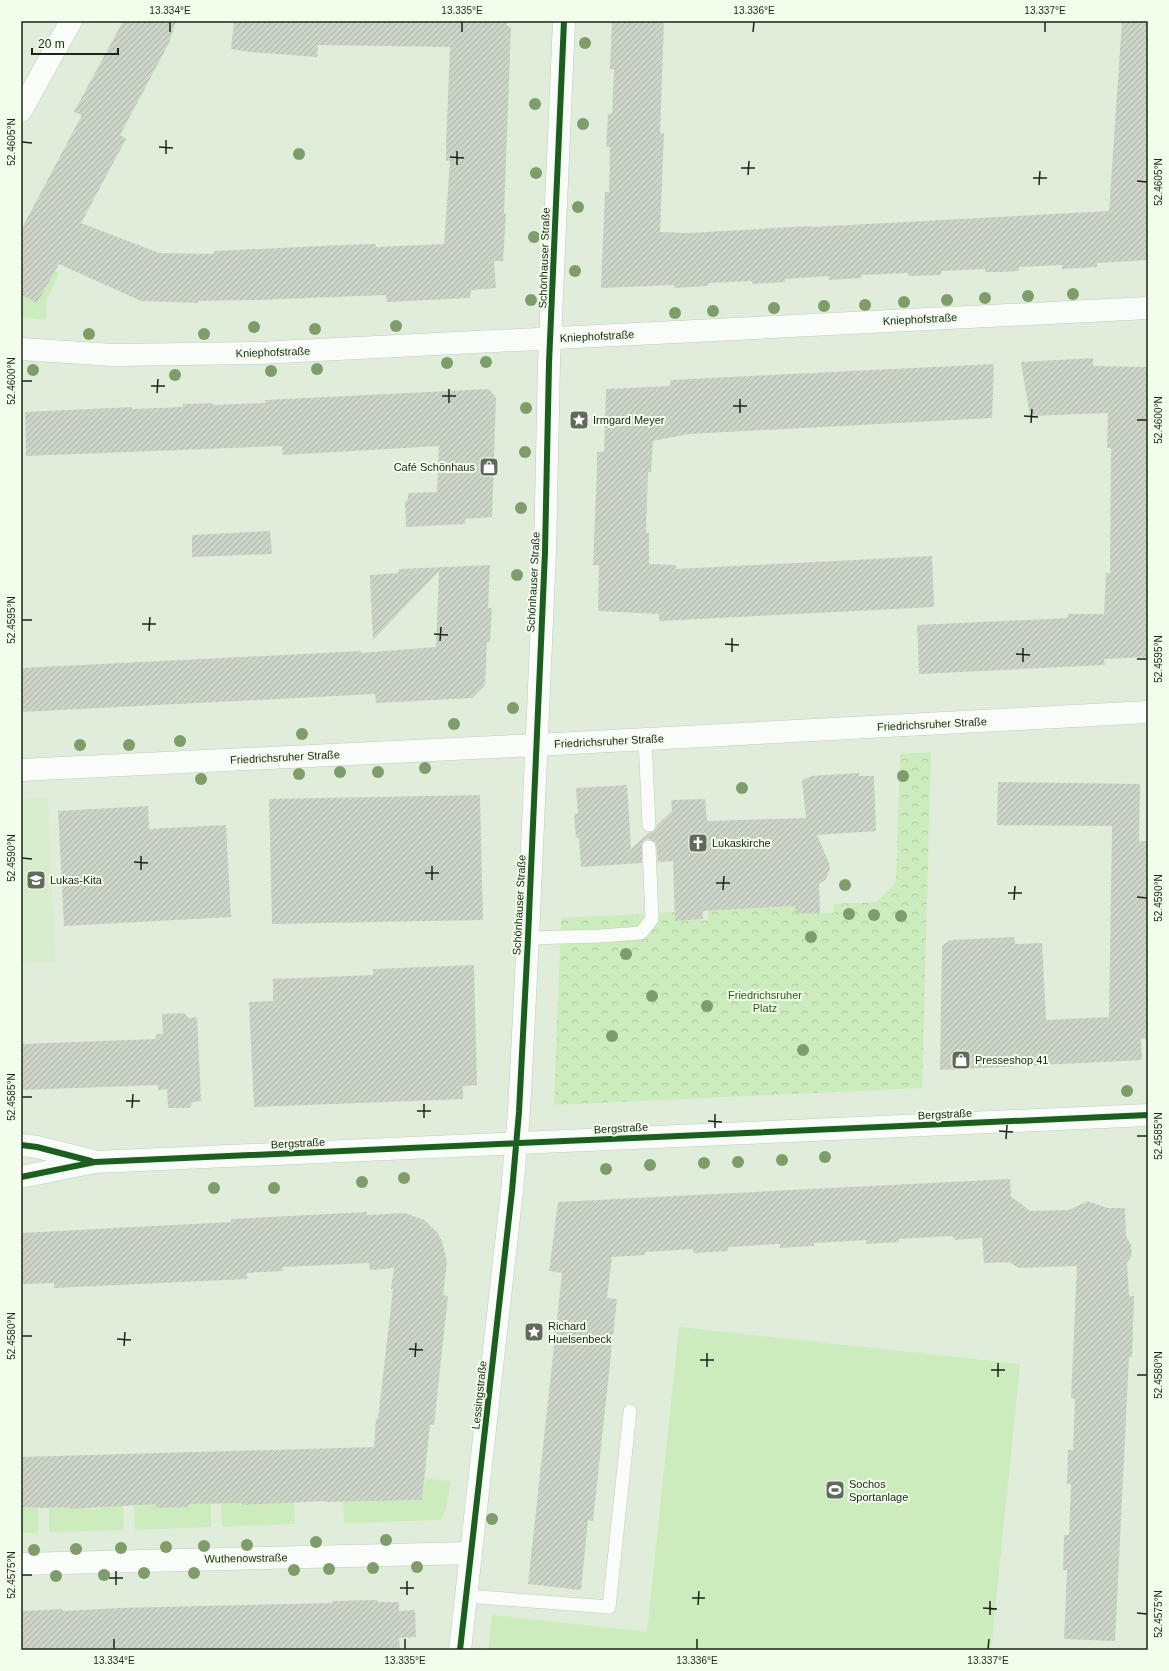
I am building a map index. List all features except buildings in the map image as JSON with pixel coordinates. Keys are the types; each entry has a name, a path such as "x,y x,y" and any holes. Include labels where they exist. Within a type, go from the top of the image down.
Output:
{"street":[{"path":"21,111 71,21"},
{"name":"Schönhauser Straße","path":"516,1143 528,938 545,552 550,338 564,21"},
{"name":"Kniephofstraße","path":"21,349 113,355 259,353 1148,308"},
{"name":"Friedrichsruher Straße","path":"21,770 536,745 1148,712"},
{"name":"Bergstraße","path":"21,1177 95,1162 1148,1115"},
{"name":"Lessingstraße","path":"460,1650 512,1191 516,1143"},
{"name":"Bergstraße","path":"21,1145 37,1147 95,1162"},
{"name":"Wuthenowstraße","path":"21,1564 471,1553"}],"lane":[{"path":"645,739 648,825"},
{"path":"528,938 641,933 652,919 650,847"},
{"path":"466,1596 609,1607 630,1412"}],"shaded area":[{"name":"Lukas-Kita","path":"48,797 55,962 21,964 21,799"}],"green space":[{"path":"55,271 59,273 46,302 46,320 21,317 21,295 37,303"},
{"name":"Friedrichsruher Platz","path":"931,752 922,1088 554,1105 561,918 678,912 679,921 708,920 708,911 799,906 799,914 834,913 833,904 877,902 896,882 900,754"},
{"name":"Sochos Sportanlage","path":"679,1327 1020,1364 991,1650 488,1650 492,1615 647,1632"},
{"path":"425,1478 451,1481 446,1508 441,1520 344,1523 343,1502 422,1500"},
{"path":"273,1500 294,1501 295,1524 222,1527 221,1504 228,1503 228,1501 242,1501 242,1505 273,1504"},
{"path":"188,1502 211,1504 211,1527 135,1530 134,1506 143,1505 143,1503"},
{"path":"101,1505 123,1506 124,1530 49,1532 49,1508 56,1508 56,1506 70,1506 71,1509 101,1509"},
{"path":"21,1507 38,1508 38,1533 21,1533"}],"cycle path":[{"path":"460,1650 512,1191 519,1112 545,552 549,363 564,21"},
{"path":"21,1177 95,1162 1148,1115"},
{"path":"21,1145 37,1147 91,1161"}],"place":[{"name":"Irmgard Meyer","path":"579,420"},
{"name":"Café Schönhaus","path":"489,467"},
{"name":"Lukaskirche","path":"698,843"},
{"name":"Lukas-Kita","path":"36,880"},
{"name":"Presseshop 41","path":"961,1060"},
{"name":"Richard Huelsenbeck","path":"534,1332"},
{"name":"Sochos Sportanlage","path":"835,1490"}]}
